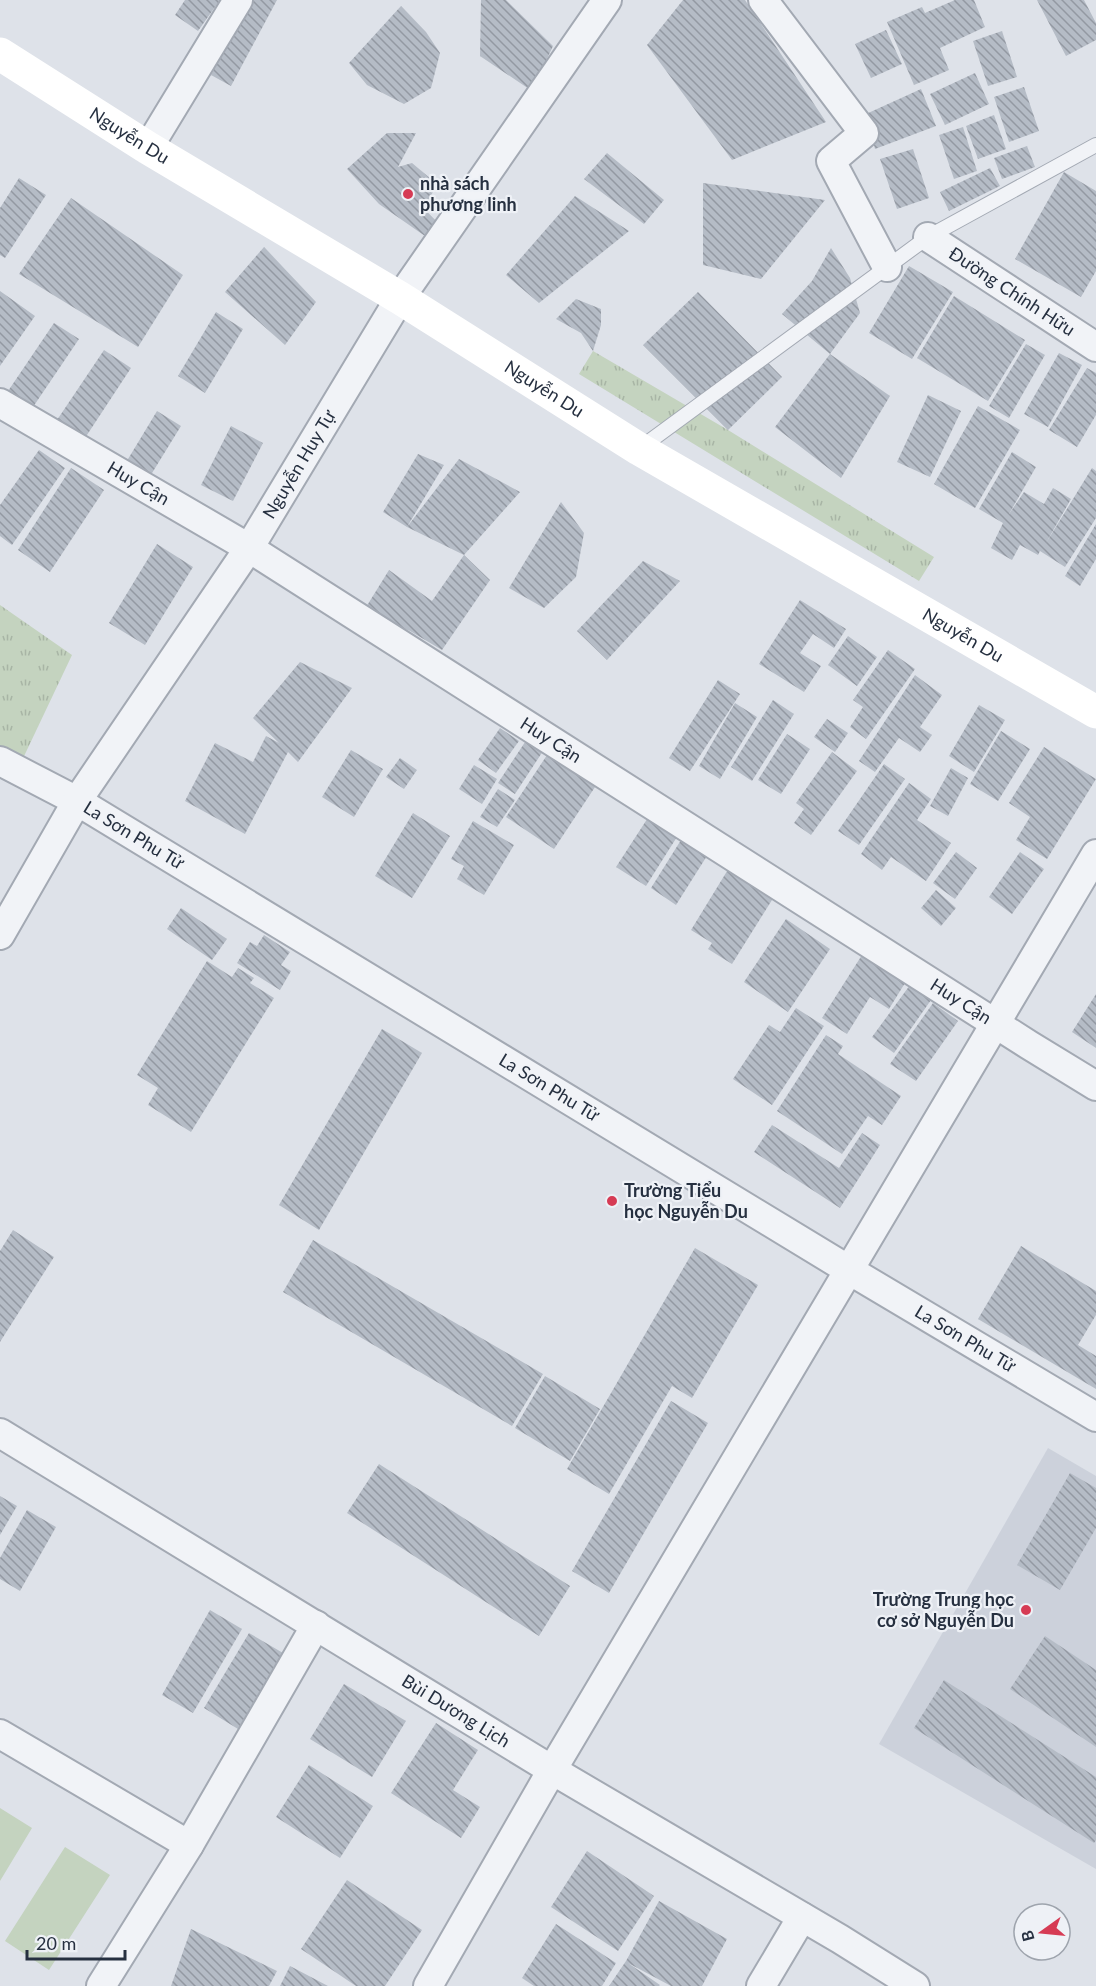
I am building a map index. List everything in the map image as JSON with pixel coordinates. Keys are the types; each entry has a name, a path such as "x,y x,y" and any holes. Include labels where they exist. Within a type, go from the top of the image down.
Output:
{"main road":[{"name":"Nguyễn Du","path":"0,54 148,148 400,298 639,449 1096,712"}],"street":[{"path":"148,148 238,0"},
{"name":"Nguyễn Huy Tự","path":"0,935 77,801 249,548 400,298 607,0"},
{"path":"763,0 864,133 831,161 887,267"},
{"name":"Đường Chính Hữu","path":"927,237 1096,346"},
{"name":"Huy Cận","path":"0,404 249,548 995,1024 1096,1086"},
{"name":"La Sơn Phu Tử","path":"0,761 77,801 1096,1417"},
{"path":"428,1986 552,1770 1096,854"},
{"name":"Bùi Dương Lịch","path":"0,1432 552,1770 915,1986"},
{"path":"101,1986 189,1845 316,1625"},
{"path":"0,1734 189,1845"},
{"path":"761,1986 802,1917"}],"lane":[{"path":"639,449 927,237 1096,145"}],"shaded area":[{"name":"Trường Trung học cơ sở Nguyễn Du","path":"1048,1448 1096,1476 1096,1869 879,1744"}],"green space":[{"path":"593,351 728,430 934,557 919,581 579,374"},
{"path":"0,605 72,655 17,771 0,761"},
{"path":"0,1808 32,1828 0,1881"},
{"path":"65,1847 110,1875 49,1970 5,1941"}],"building":[{"path":"185,0 220,0 198,31 175,15"},
{"path":"250,0 277,0 231,86 211,75"},
{"path":"481,0 506,0 553,46 532,91 480,56"},
{"path":"683,0 745,0 826,122 732,160 647,45"},
{"path":"955,0 974,0 985,27 940,48 949,70 914,85 887,22 922,7 925,13"},
{"path":"1037,0 1084,0 1096,23 1096,40 1066,56"},
{"path":"401,6 426,32 440,53 431,88 404,104 367,85 349,63"},
{"path":"886,30 902,64 871,78 855,44"},
{"path":"1002,31 1017,77 988,86 973,41"},
{"path":"975,73 989,104 945,125 930,94"},
{"path":"1024,87 1039,131 1009,142 994,97"},
{"path":"921,89 936,126 875,149 866,114"},
{"path":"994,115 1006,149 978,159 966,126"},
{"path":"963,127 977,171 954,179 939,135"},
{"path":"387,133 416,133 398,167 412,163 437,184 424,209 444,229 435,243 379,204 347,169"},
{"path":"1027,146 1035,167 1002,179 994,158"},
{"path":"913,149 929,198 897,209 880,159"},
{"path":"607,153 664,200 644,224 584,179"},
{"path":"990,168 1000,186 949,211 940,192"},
{"path":"1064,172 1096,191 1096,271 1081,297 1015,259"},
{"path":"19,178 46,195 5,258 0,255 0,208"},
{"path":"703,183 825,200 761,279 703,265"},
{"path":"575,196 629,231 539,303 506,275"},
{"path":"71,198 183,275 138,347 19,274"},
{"path":"264,247 316,302 285,345 225,292"},
{"path":"831,248 850,278 860,313 830,354 782,314 812,281"},
{"path":"909,266 953,292 912,359 869,333"},
{"path":"0,291 35,316 0,366"},
{"path":"698,292 782,377 728,430 643,345"},
{"path":"954,296 1025,340 988,401 917,358"},
{"path":"576,299 601,309 601,325 593,351 581,333 556,319"},
{"path":"216,312 243,329 205,393 178,376"},
{"path":"54,323 79,339 31,410 6,394"},
{"path":"1026,344 1045,355 1009,418 989,406"},
{"path":"104,350 131,368 85,438 57,420"},
{"path":"1059,353 1082,365 1048,427 1024,414"},
{"path":"830,354 890,396 841,478 775,427"},
{"path":"1087,368 1096,373 1096,415 1077,447 1049,430"},
{"path":"928,395 961,411 930,477 897,462"},
{"path":"978,406 1020,430 975,508 934,484"},
{"path":"157,411 181,426 149,478 125,464"},
{"path":"231,426 263,443 233,501 201,485"},
{"path":"39,450 65,468 12,545 0,536 0,505"},
{"path":"1012,452 1036,467 1009,514 1024,492 1044,504 1053,488 1071,499 1046,543 1092,468 1096,471 1096,518 1065,567 1040,551 1038,555 1020,545 1012,560 991,548 1003,523 979,509"},
{"path":"418,454 444,465 407,527 383,512"},
{"path":"459,459 520,492 464,555 407,527"},
{"path":"71,468 104,490 50,572 18,550"},
{"path":"561,502 584,533 576,577 544,608 509,588"},
{"path":"1096,524 1096,559 1080,586 1065,576"},
{"path":"157,544 193,567 145,645 109,623"},
{"path":"464,555 490,580 442,650 410,631 363,612 389,570 432,601"},
{"path":"643,561 680,581 607,660 577,631"},
{"path":"800,600 846,629 834,648 813,634 800,653 821,666 804,692 759,664"},
{"path":"848,636 877,657 857,686 828,665"},
{"path":"888,650 915,669 866,739 850,727 863,707 853,700"},
{"path":"300,662 352,688 298,762 288,752 245,834 185,801 215,743 253,762 266,736 279,743 253,718"},
{"path":"915,675 942,695 920,727 932,735 920,752 899,738 875,772 859,761"},
{"path":"718,680 740,694 690,771 669,758"},
{"path":"773,700 794,714 752,781 731,767"},
{"path":"735,703 757,717 720,779 699,766"},
{"path":"979,705 1005,720 974,772 949,756"},
{"path":"827,719 848,733 835,752 814,737"},
{"path":"500,728 519,741 496,773 478,760"},
{"path":"1001,731 1030,749 998,801 970,784"},
{"path":"531,733 547,745 515,794 498,783"},
{"path":"787,734 810,749 781,794 758,780"},
{"path":"553,746 601,778 554,849 506,817"},
{"path":"1044,747 1096,779 1047,859 1016,840 1030,817 1009,803"},
{"path":"351,750 383,769 354,817 322,797"},
{"path":"832,752 857,771 811,835 794,823 804,809 796,803"},
{"path":"400,758 417,770 404,789 386,777"},
{"path":"884,764 905,779 859,845 838,831"},
{"path":"474,765 497,779 482,804 459,789"},
{"path":"951,768 968,778 948,816 930,806"},
{"path":"909,783 931,799 917,820 951,843 926,881 891,857 882,870 861,854"},
{"path":"498,789 515,800 497,827 480,817"},
{"path":"653,810 682,829 646,886 616,867"},
{"path":"413,813 450,836 412,898 375,876"},
{"path":"473,821 514,845 484,895 457,879 464,866 451,859"},
{"path":"686,832 712,848 676,905 651,888"},
{"path":"956,852 977,868 955,899 933,883"},
{"path":"1020,852 1044,869 1012,914 989,897"},
{"path":"732,863 777,892 732,964 708,949 712,943 691,930"},
{"path":"936,890 956,908 941,926 921,908"},
{"path":"181,908 227,939 212,960 167,929"},
{"path":"786,919 830,949 788,1012 744,982"},
{"path":"264,935 290,952 281,965 291,971 280,990 237,963 250,942 257,946"},
{"path":"862,955 905,983 889,1009 870,997 847,1034 822,1018"},
{"path":"207,961 232,977 238,968 254,978 250,983 274,998 191,1132 148,1105 158,1088 137,1075"},
{"path":"910,985 931,1000 894,1053 872,1037"},
{"path":"1096,994 1096,1048 1072,1032"},
{"path":"933,1003 958,1021 916,1081 890,1064"},
{"path":"796,1008 824,1026 772,1105 733,1079 769,1025 780,1032"},
{"path":"382,1029 422,1053 319,1230 279,1205"},
{"path":"826,1035 843,1046 838,1054 901,1096 882,1125 868,1116 842,1154 777,1111"},
{"path":"772,1125 839,1168 862,1133 880,1145 840,1208 754,1152"},
{"path":"13,1230 54,1257 0,1342 0,1251"},
{"path":"313,1240 543,1374 512,1426 283,1292"},
{"path":"1021,1246 1096,1291 1096,1315 1078,1345 1096,1356 1096,1389 978,1319"},
{"path":"695,1248 758,1285 692,1398 672,1386 609,1494 567,1469"},
{"path":"545,1376 600,1409 570,1461 515,1428"},
{"path":"671,1401 708,1423 609,1593 572,1571"},
{"path":"379,1464 570,1586 539,1636 347,1513"},
{"path":"1070,1473 1096,1488 1096,1528 1060,1590 1017,1565"},
{"path":"0,1496 17,1506 0,1535"},
{"path":"27,1510 56,1527 20,1591 0,1579 0,1558"},
{"path":"210,1610 242,1629 193,1713 162,1695"},
{"path":"249,1633 283,1653 238,1729 204,1708"},
{"path":"1045,1636 1096,1670 1096,1747 1010,1689"},
{"path":"944,1680 1096,1777 1096,1840 1094,1843 914,1728"},
{"path":"344,1684 406,1721 372,1777 310,1739"},
{"path":"436,1723 478,1750 453,1790 480,1807 461,1838 391,1793"},
{"path":"309,1765 373,1806 340,1858 276,1817"},
{"path":"587,1851 654,1896 618,1951 551,1907"},
{"path":"347,1880 422,1930 385,1986 356,1986 301,1949"},
{"path":"659,1901 727,1939 702,1986 671,1986 628,1963 660,1985 609,1986 626,1961"},
{"path":"556,1924 616,1963 602,1986 534,1986 522,1978"},
{"path":"191,1929 277,1971 269,1986 171,1986"},
{"path":"290,1966 328,1986 280,1986"}],"place":[{"name":"nhà sách phương linh","path":"408,194"},
{"name":"Trường Tiểu học Nguyễn Du","path":"612,1201"},
{"name":"Trường Trung học cơ sở Nguyễn Du","path":"1026,1610"}]}
